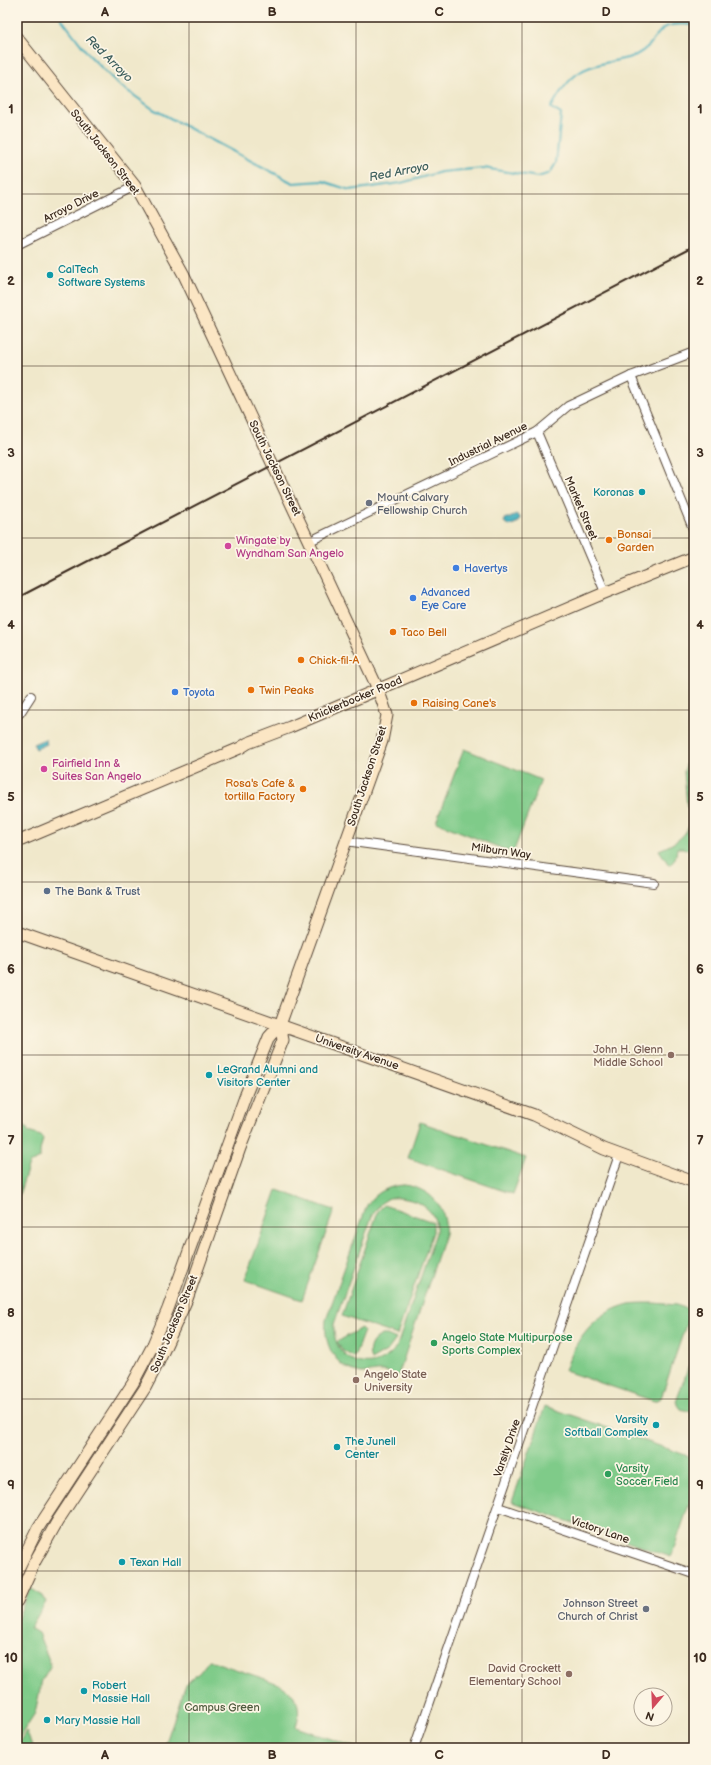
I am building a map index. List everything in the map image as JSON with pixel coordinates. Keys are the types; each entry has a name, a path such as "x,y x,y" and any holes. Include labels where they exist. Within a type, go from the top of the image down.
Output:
{"street":[{"name":"South Jackson Street","path":"17,38 135,186 184,275 310,541 378,689 387,715 383,735 280,1025 269,1036 257,1066 230,1135 168,1310 152,1347 133,1383 38,1528 17,1571"},
{"name":"Arroyo Drive","path":"17,245 135,186"},
{"name":"Industrial Avenue","path":"310,541 537,432 568,406 631,376 694,352"},
{"path":"631,376 694,532"},
{"name":"Market Street","path":"537,432 605,592"},
{"name":"Knickerbocker Road","path":"17,842 605,592 694,557"},
{"path":"17,714 31,696"},
{"name":"Milburn Way","path":"346,841 654,884"},
{"name":"University Avenue","path":"17,932 534,1115 591,1144 694,1182"},
{"name":"South Jackson Street","path":"17,1601 34,1563 57,1522 144,1388 174,1330 256,1106 283,1040 280,1025"},
{"name":"Varsity Drive","path":"414,1748 619,1155"},
{"name":"Victory Lane","path":"498,1507 694,1574"}],"green space":[{"path":"694,742 694,852 683,848 677,848 674,860 669,865 659,850 681,838 691,823 693,816 687,806 684,771"},
{"path":"464,749 541,780 513,853 436,822"},
{"path":"420,1122 526,1158 513,1194 408,1158"},
{"path":"23,1126 27,1128 28,1132 41,1136 43,1139 40,1158 29,1164 17,1201 17,1128"},
{"path":"404,1185 422,1190 435,1200 444,1215 445,1234 398,1376 385,1371 362,1373 353,1371 345,1366 338,1361 333,1354 327,1338 326,1320 367,1205 383,1190","holes":["389,1198 415,1201 429,1210 436,1224 436,1233 397,1346 388,1356 377,1362 356,1362 347,1357 339,1348 335,1337 334,1324 372,1216 381,1203"]},
{"path":"277,1190 334,1210 302,1300 245,1280"},
{"path":"384,1205 433,1222 433,1232 397,1335 342,1316 378,1211"},
{"path":"654,1303 676,1305 691,1310 661,1398 654,1401 565,1371 574,1348 580,1338 596,1321 617,1308 629,1304"},
{"path":"361,1328 364,1331 354,1357 343,1351 337,1342"},
{"path":"382,1335 387,1335 396,1339 388,1350 371,1360 369,1352 371,1345 375,1339"},
{"path":"694,1352 694,1413 681,1409 676,1402"},
{"name":"Varsity Soccer Field","path":"545,1406 694,1458 694,1490 671,1557 512,1502"},
{"path":"30,1588 43,1596 46,1602 30,1628 38,1633 51,1665 42,1680 35,1713 17,1741 17,1620"},
{"name":"Campus Green","path":"209,1660 282,1686 295,1697 298,1705 296,1727 358,1748 164,1748 186,1684 200,1672"},
{"path":"26,1731 33,1748 23,1748 17,1746"}],"water":[{"path":"516,514 520,517 519,522 509,526 504,522 506,518 510,518"},
{"path":"45,739 47,744 36,749 33,744"}],"waterway":[{"name":"Red Arroyo","path":"60,17 89,55 118,84 153,109 293,183 322,181 350,190 401,183 441,172 484,168 538,177 550,173 556,163 561,114 551,108 567,83 575,75 590,67 636,55 645,49 659,32 670,25 694,25"}],"railway":[{"path":"17,598 694,246"}],"place":[{"name":"CalTech Software Systems","path":"50,275"},
{"name":"Koronas","path":"642,492"},
{"name":"Mount Calvary Fellowship Church","path":"369,503"},
{"name":"Bonsai Garden","path":"609,540"},
{"name":"Wingate by Wyndham San Angelo","path":"228,546"},
{"name":"Havertys","path":"456,568"},
{"name":"Advanced Eye Care","path":"413,598"},
{"name":"Taco Bell","path":"393,632"},
{"name":"Chick-fil-A","path":"301,660"},
{"name":"Twin Peaks","path":"251,690"},
{"name":"Toyota","path":"175,692"},
{"name":"Raising Cane's","path":"414,703"},
{"name":"Fairfield Inn & Suites San Angelo","path":"44,769"},
{"name":"Rosa's Cafe & tortilla Factory","path":"303,789"},
{"name":"The Bank & Trust","path":"47,891"},
{"name":"John H. Glenn Middle School","path":"671,1055"},
{"name":"LeGrand Alumni and Visitors Center","path":"209,1075"},
{"name":"Angelo State Multipurpose Sports Complex","path":"434,1343"},
{"name":"Angelo State University","path":"356,1380"},
{"name":"Varsity Softball Complex","path":"656,1425"},
{"name":"The Junell Center","path":"337,1447"},
{"name":"Varsity Soccer Field","path":"608,1474"},
{"name":"Texan Hall","path":"122,1562"},
{"name":"Johnson Street Church of Christ","path":"646,1609"},
{"name":"David Crockett Elementary School","path":"569,1674"},
{"name":"Robert Massie Hall","path":"84,1691"},
{"name":"Mary Massie Hall","path":"47,1720"}]}
